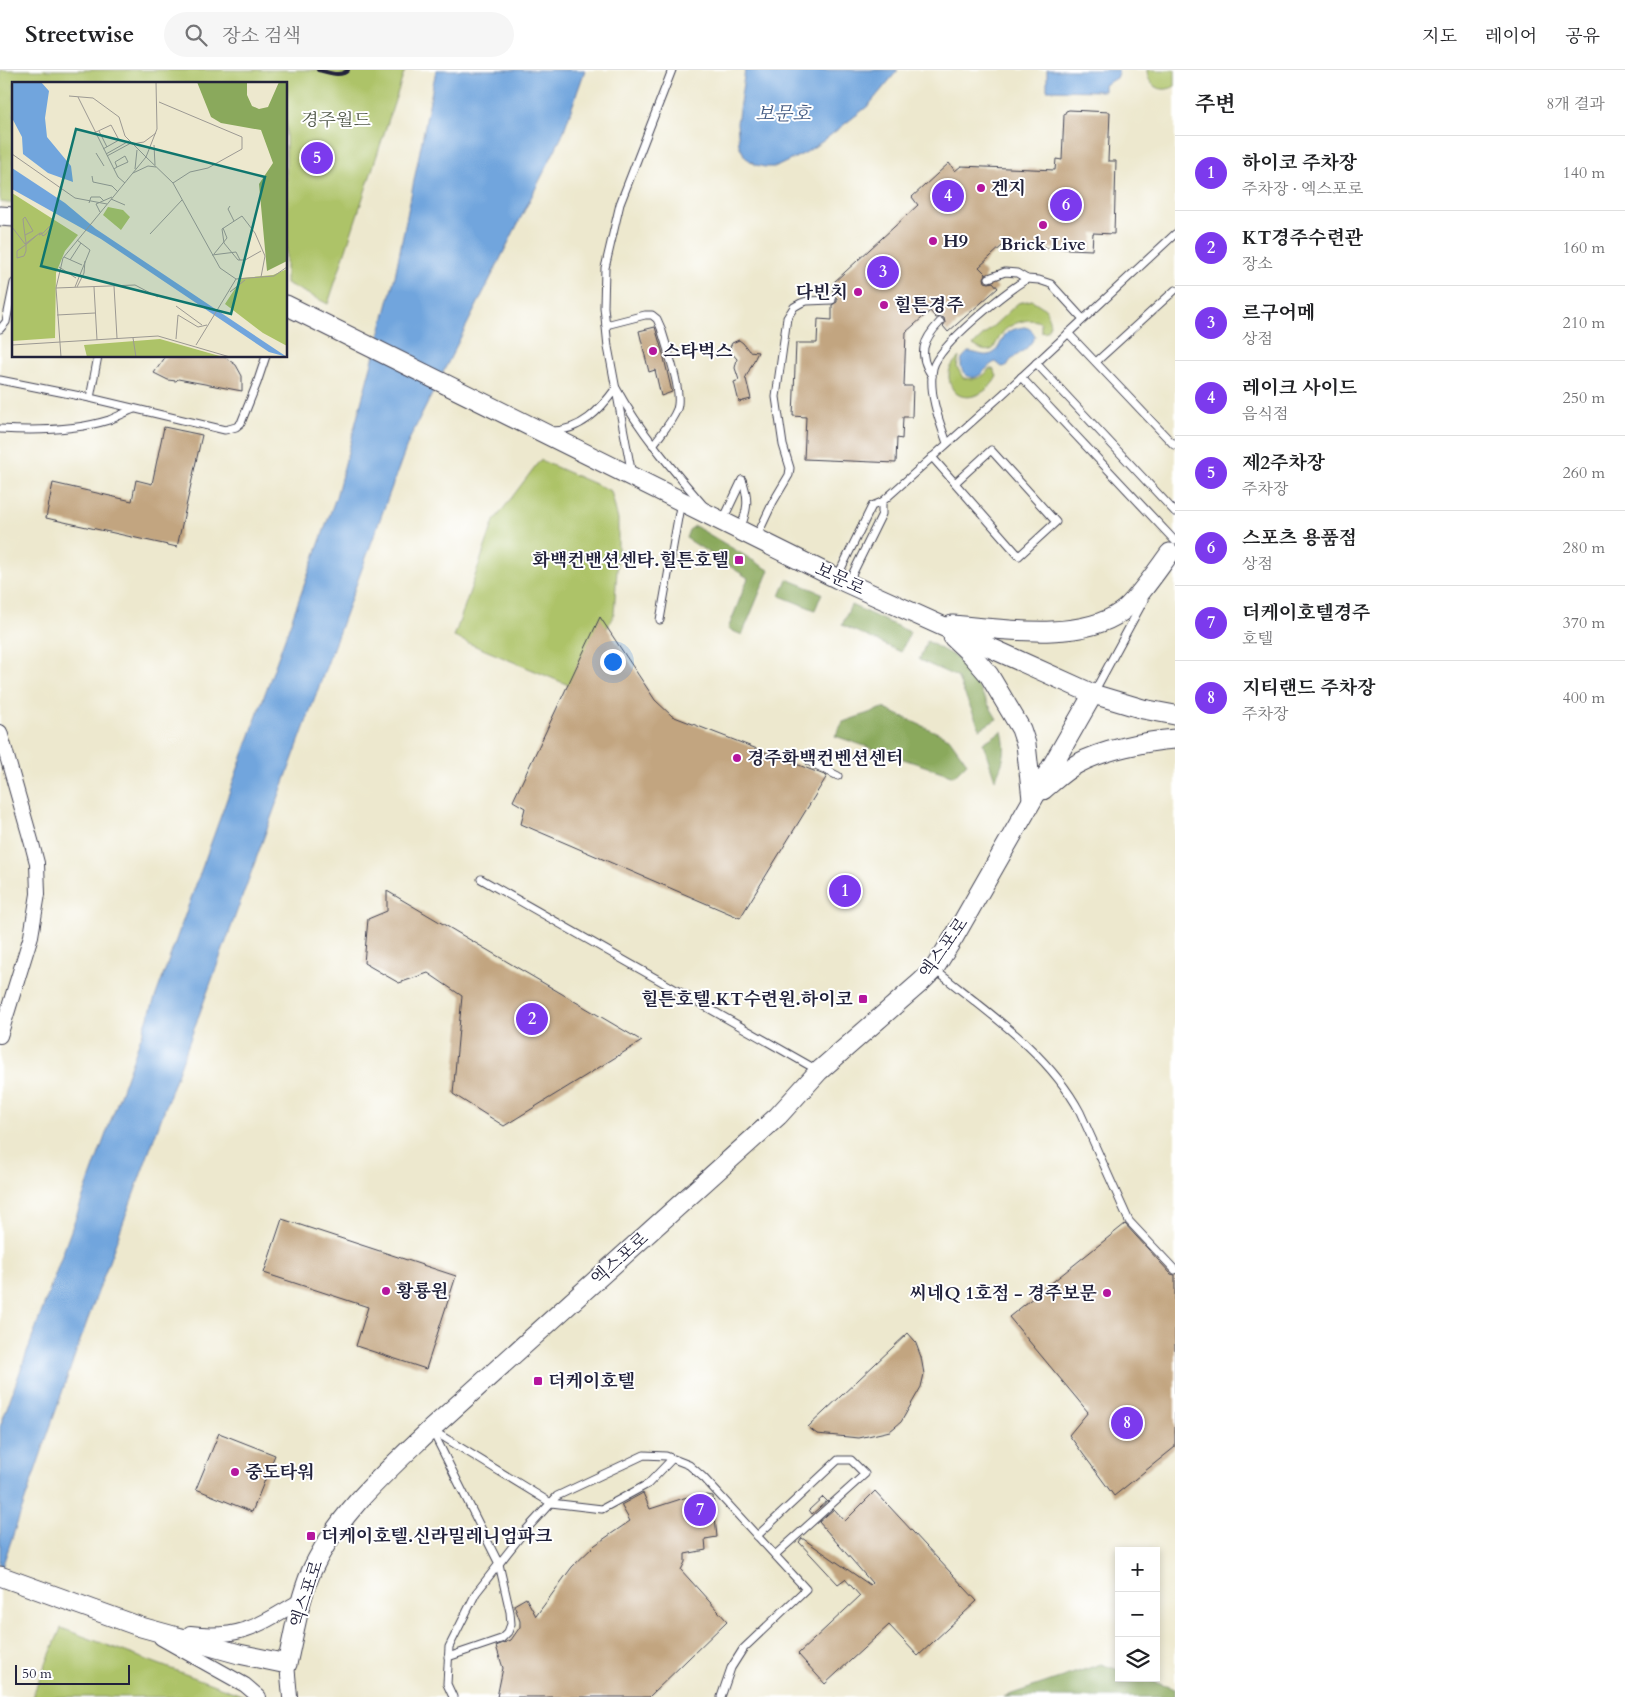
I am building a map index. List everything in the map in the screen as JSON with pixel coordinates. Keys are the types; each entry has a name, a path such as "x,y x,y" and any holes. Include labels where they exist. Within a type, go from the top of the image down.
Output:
{"main road":[{"name":"보문로","path":"292,308 842,581 1093,694 1143,709 1175,715"},
{"path":"938,624 1023,631 1054,631 1075,629 1099,623 1123,611 1174,552"},
{"path":"938,624 971,654 989,675 1021,729 1026,744 1032,799"},
{"name":"엑스포로","path":"287,1664 310,1574 321,1552 344,1517 381,1477 778,1116 819,1071 934,969 1093,694"},
{"path":"1032,799 1068,769 1093,756 1175,739"},
{"path":"0,1576 141,1627 239,1654 287,1664"}],"street":[{"path":"0,732 32,844 38,877 38,894 31,936 0,1036"},
{"path":"141,1627 209,1636 232,1634 250,1630 303,1599"},
{"path":"141,1627 245,1685 259,1697"},
{"path":"287,1664 290,1697"}],"lane":[{"path":"633,477 606,325 604,307 605,268 620,204 672,70"},
{"path":"842,581 872,506 882,502 1021,377 1175,234"},
{"path":"990,278 1005,272 1017,273 1027,279 1051,284 1083,319"},
{"path":"947,443 936,415 933,367 943,350 1010,289 1027,279"},
{"path":"1096,362 1175,290"},
{"path":"0,329 6,322 12,293"},
{"path":"748,534 773,502 789,475 790,468 783,445 776,397 787,318 794,307 801,303 832,300"},
{"path":"606,325 652,315 657,319 661,328 679,400 678,408 673,417 653,445"},
{"path":"933,376 926,367 925,344 927,336 940,322"},
{"path":"1068,333 1174,445 1175,443"},
{"path":"90,398 98,358"},
{"path":"0,380 90,398 225,430 236,427 241,423 265,358"},
{"path":"1036,363 1175,512"},
{"path":"1021,377 1174,552 1093,694"},
{"path":"541,432 559,431 583,421 601,408 616,388"},
{"path":"616,388 630,413 653,445 718,519 742,480 748,500 748,534"},
{"path":"0,428 31,431 78,426 108,420 134,409"},
{"path":"932,457 954,483 1019,556 1056,522 990,450 954,483"},
{"path":"660,620 681,501"},
{"path":"842,581 882,514 882,502"},
{"path":"810,762 838,776"},
{"path":"481,880 819,1071"},
{"path":"934,969 1036,1053 1057,1076 1072,1096 1080,1112 1129,1221 1175,1270"},
{"path":"431,1430 551,1502 602,1508 648,1484 672,1458"},
{"path":"431,1430 498,1564 510,1612 511,1624 508,1632 501,1639 448,1657"},
{"path":"453,1697 447,1684 448,1647 476,1592 498,1564 557,1496 644,1455 666,1456 689,1465 704,1478 806,1589 743,1649 731,1668 720,1697"},
{"path":"757,1536 838,1460 851,1460 865,1474 775,1555"}],"green space":[{"name":"경주월드","path":"0,70 405,70 328,304 288,284 288,82 12,82 12,204 0,202"},
{"path":"1147,70 1175,70 1175,86 1165,89 1156,87 1152,84"},
{"path":"1032,300 1046,309 1050,324 1047,331 1041,331 1041,323 1027,320 1016,323 1007,329 993,349 985,351 973,345 1018,303"},
{"path":"959,357 957,367 963,378 978,378 989,369 993,369 997,376 993,383 979,394 964,397 957,394 952,388 949,374 950,369"},
{"path":"540,460 611,491 618,520 614,614 578,689 454,637 494,521"},
{"path":"695,526 769,570 742,635 728,629 748,578 686,538 689,530"},
{"path":"787,579 822,593 815,610 780,596"},
{"path":"851,605 910,632 901,652 842,625"},
{"path":"927,641 963,661 997,719 980,729 957,677 919,660"},
{"path":"883,708 949,738 967,763 954,776 835,736 843,722"},
{"path":"1002,731 1004,756 995,780 983,743"},
{"path":"61,1628 247,1697 32,1697"},
{"path":"1101,1664 1115,1669 1115,1682 1154,1682 1175,1689 1175,1697 1003,1697"}],"water":[{"path":"436,70 585,70 562,136 409,440 76,1352 0,1573 0,1427 336,497 395,276"},
{"name":"보문호","path":"745,70 898,70 868,106 823,141 805,153 776,167 765,167 756,165 745,157 739,145 737,123"},
{"path":"1047,70 1119,70 1116,78 1104,85 1104,91 1047,90"},
{"path":"1024,327 1031,330 1035,336 1028,347 1012,359 1007,366 1002,367 996,362 975,377 964,373 961,363 963,357 968,352 992,354 1008,332"}],"building":[{"name":"힐튼경주","path":"1069,110 1110,112 1108,161 1116,161 1114,234 1093,233 1092,250 1002,246 979,267 986,274 985,282 993,282 998,288 948,332 943,326 945,323 944,318 936,318 930,311 906,332 904,386 913,386 912,417 903,417 902,439 897,438 896,463 804,459 806,417 793,416 796,343 817,343 818,319 832,320 832,305 837,302 837,298 833,295 833,283 918,205 912,197 949,163 955,171 961,166 1055,170 1056,159 1062,160 1064,115"},
{"name":"스타벅스","path":"655,327 672,392 661,396 655,370 649,372 639,331"},
{"path":"739,340 749,351 758,352 745,379 751,399 739,402 734,382 739,380 735,368 737,359 731,352 730,347 732,343"},
{"path":"165,358 226,358 236,365 242,376 242,391 178,379 176,381 168,380 154,373"},
{"path":"164,427 202,435 177,547 46,518 53,483 132,501 136,480 152,484"},
{"path":"600,617 655,700 672,716 827,776 740,918 521,824 525,808 513,801"},
{"path":"387,891 642,1041 504,1126 453,1094 462,996 428,973 399,983 364,963 368,919 387,911"},
{"name":"황룡원","path":"282,1219 456,1276 426,1369 356,1346 368,1307 264,1273"},
{"name":"씨네Q 1호점 - 경주보문","path":"1125,1224 1171,1274 1175,1275 1175,1447 1114,1496 1069,1435 1088,1412 1009,1317"},
{"path":"908,1333 915,1341 921,1357 924,1374 921,1387 901,1422 890,1431 859,1438 817,1434 808,1427"},
{"path":"219,1433 275,1455 252,1512 196,1489"},
{"path":"875,1491 977,1601 918,1656 889,1625 825,1684 798,1654 860,1596 845,1579 838,1584 799,1542 802,1538 870,1585 872,1583 819,1522 834,1509 845,1521"},
{"path":"643,1493 650,1509 684,1498 713,1496 717,1537 705,1539 706,1550 685,1554 685,1562 681,1570 727,1621 649,1697 497,1697 503,1668 496,1646 511,1640 520,1627 520,1621 514,1605 526,1598 536,1616 572,1567 595,1545 630,1521 621,1505"},
{"path":"823,1497 827,1501 812,1514 809,1510"}],"railway":[{"path":"318,70 338,74 348,70"}],"place":[{"name":"제2주차장","path":"317,158"},
{"name":"겐지","path":"981,188"},
{"name":"레이크 사이드","path":"948,196"},
{"name":"스포츠 용품점","path":"1066,205"},
{"name":"Brick Live","path":"1043,225"},
{"name":"H9","path":"933,241"},
{"name":"르구어메","path":"883,272"},
{"name":"다빈치","path":"858,292"},
{"name":"힐튼경주","path":"884,305"},
{"name":"스타벅스","path":"653,351"},
{"name":"화백컨밴션센타.힐튼호텔","path":"739,560"},
{"name":"경주화백컨벤션센터","path":"737,758"},
{"name":"하이코 주차장","path":"845,891"},
{"name":"힐튼호텔.KT수련원.하이코","path":"863,999"},
{"name":"KT경주수련관","path":"532,1019"},
{"name":"황룡원","path":"386,1291"},
{"name":"씨네Q 1호점 - 경주보문","path":"1107,1293"},
{"name":"더케이호텔","path":"538,1381"},
{"name":"지티랜드 주차장","path":"1127,1423"},
{"name":"중도타워","path":"235,1472"},
{"name":"더케이호텔경주","path":"700,1510"},
{"name":"더케이호텔.신라밀레니엄파크","path":"311,1536"}]}
